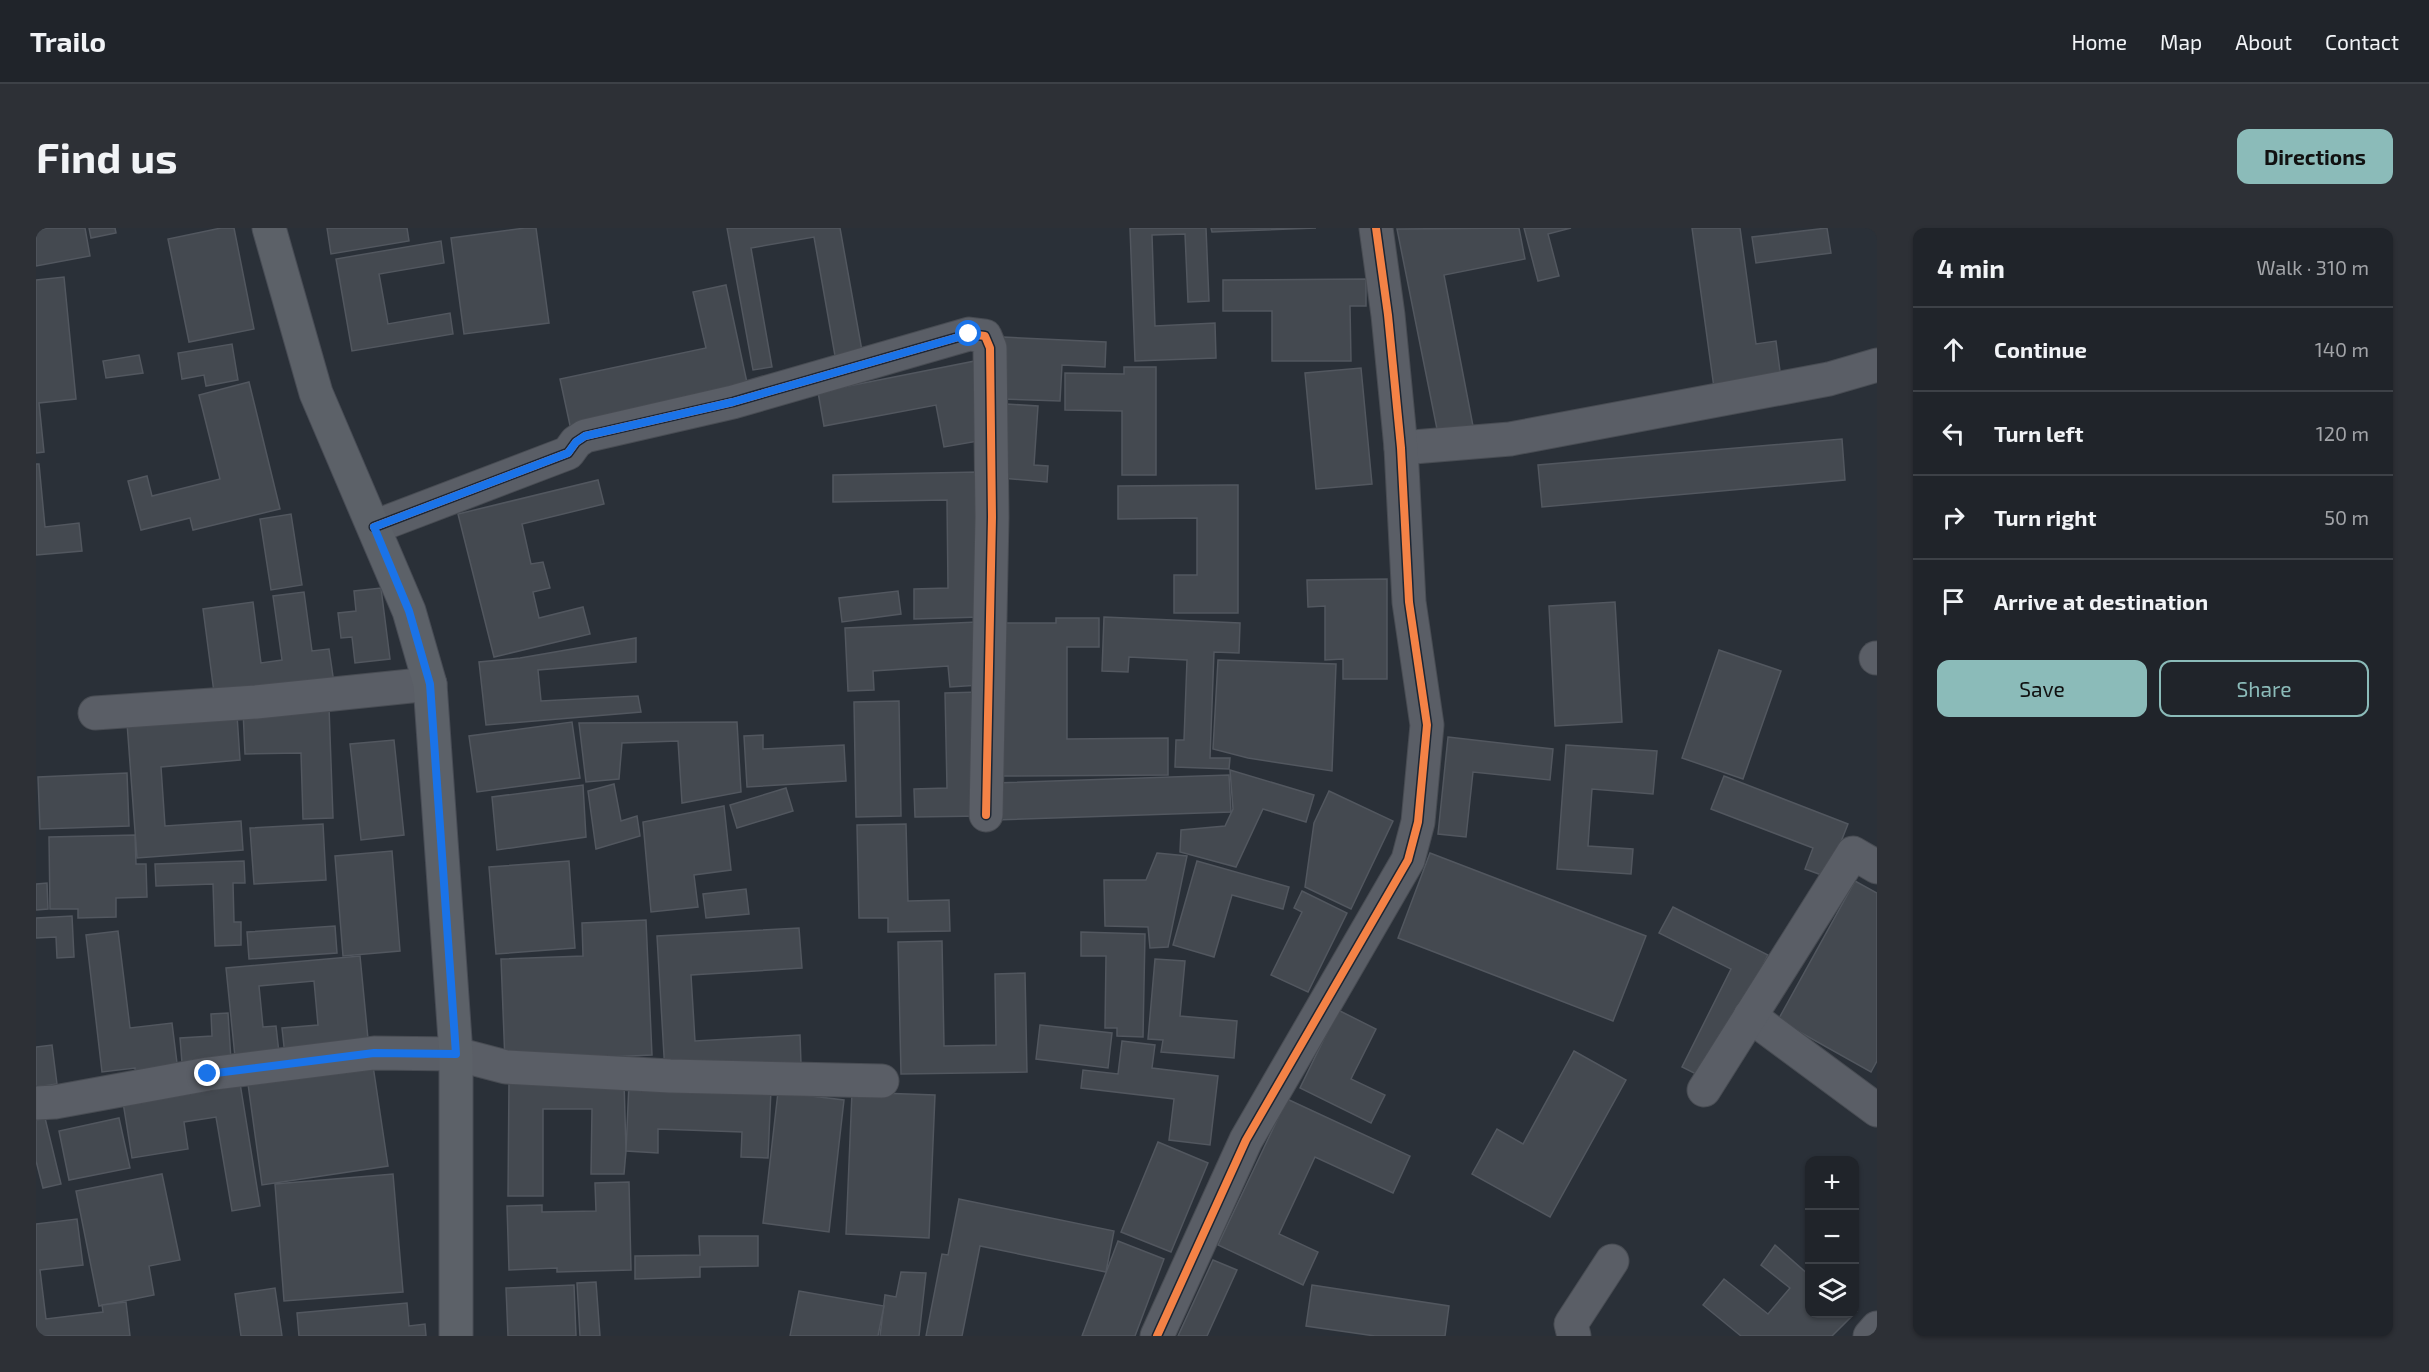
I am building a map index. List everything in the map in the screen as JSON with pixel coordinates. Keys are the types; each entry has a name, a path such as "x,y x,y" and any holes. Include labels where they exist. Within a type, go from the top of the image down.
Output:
{"main road":[{"path":"269,228 316,393 409,611 430,684 456,1054 456,1336"}],"street":[{"path":"1157,1336 1246,1140 1408,860 1416,832 1427,725 1409,602 1401,448 1380,230"},
{"path":"374,527 568,453 576,442 585,436 733,402 969,334 985,336 990,348 992,517 986,815"},
{"path":"1401,448 1510,439 1828,379 1877,365"},
{"path":"95,714 256,702 430,684"},
{"path":"1704,1090 1853,854 1877,867"},
{"path":"1750,1016 1877,1110"},
{"path":"36,1103 55,1102 208,1074 374,1053 456,1054 506,1066 670,1076 882,1081"},
{"path":"1574,1336 1571,1324 1612,1261"},
{"path":"1870,1336 1877,1328"}],"building":[{"path":"85,228 90,256 36,266 36,230"},
{"path":"89,228 115,228 116,233 91,238"},
{"path":"221,228 234,228 254,329 189,342 168,239"},
{"path":"327,228 407,228 409,241 331,254"},
{"path":"536,228 549,323 464,334 451,238"},
{"path":"727,228 840,228 864,362 837,367 814,237 751,248 772,367 753,370"},
{"path":"1130,228 1206,228 1209,301 1188,302 1185,234 1152,235 1155,326 1215,323 1216,358 1135,361"},
{"path":"1211,228 1316,228 1212,232"},
{"path":"1519,228 1525,259 1444,275 1473,426 1438,434 1397,229"},
{"path":"1524,228 1571,228 1548,234 1559,276 1538,281"},
{"path":"1692,228 1740,228 1756,344 1776,341 1782,386 1715,395"},
{"path":"1827,228 1831,253 1756,263 1752,237"},
{"path":"441,241 444,263 379,274 388,324 450,313 453,334 352,351 336,259"},
{"path":"64,277 76,399 39,403 44,452 36,453 36,280"},
{"path":"1366,279 1366,306 1350,306 1351,361 1272,361 1272,311 1223,311 1223,280"},
{"path":"726,285 749,392 571,430 560,379 706,348 693,292"},
{"path":"1003,337 1106,342 1105,367 1062,365 1060,401 1000,399"},
{"path":"232,344 238,380 206,386 204,375 182,379 178,353"},
{"path":"139,355 143,373 106,378 103,361"},
{"path":"975,361 990,439 944,447 936,405 824,426 818,392"},
{"path":"1124,367 1156,367 1156,475 1122,475 1122,411 1065,410 1065,373 1124,374"},
{"path":"1361,368 1372,484 1316,489 1305,373"},
{"path":"249,382 280,509 193,530 190,518 141,530 128,481 147,476 152,496 220,479 199,395"},
{"path":"1006,404 1038,406 1034,465 1048,466 1047,482 1001,478"},
{"path":"1842,439 1845,480 1542,507 1538,465"},
{"path":"36,464 39,464 45,527 79,523 82,551 36,555"},
{"path":"978,472 980,617 914,619 914,589 948,588 947,500 833,502 833,475"},
{"path":"598,480 604,504 522,524 531,564 543,562 550,588 533,592 539,618 583,607 590,634 494,657 458,514"},
{"path":"1238,485 1238,613 1174,613 1174,575 1197,575 1197,518 1118,519 1118,486"},
{"path":"291,514 302,585 271,590 260,519"},
{"path":"1387,579 1387,679 1343,679 1343,659 1325,660 1325,606 1308,607 1307,580"},
{"path":"381,588 390,659 355,663 352,637 341,638 338,613 356,611 354,591"},
{"path":"898,591 901,614 842,622 839,598"},
{"path":"304,592 312,651 329,649 334,683 215,700 203,609 253,602 261,663 282,660 273,596"},
{"path":"1615,602 1622,722 1555,726 1549,606"},
{"path":"1104,617 1240,623 1239,653 1214,652 1210,758 1230,758 1229,769 1175,767 1176,740 1184,740 1187,660 1129,657 1128,672 1102,671"},
{"path":"1056,618 1099,618 1099,647 1067,647 1067,739 1168,738 1168,775 997,776 996,623 1056,623"},
{"path":"977,622 980,685 950,687 948,666 873,671 874,690 848,691 845,628"},
{"path":"636,638 636,662 538,670 541,701 638,696 641,712 486,725 479,662 520,658"},
{"path":"1719,650 1781,671 1743,779 1682,758"},
{"path":"1218,660 1336,664 1332,771 1248,758 1213,749"},
{"path":"979,692 982,816 915,817 914,789 947,788 945,693"},
{"path":"899,701 901,816 856,817 854,702"},
{"path":"329,707 333,818 303,819 301,753 245,754 243,710"},
{"path":"237,715 240,760 161,767 165,826 241,821 243,850 137,858 127,723"},
{"path":"572,722 580,778 477,792 469,736"},
{"path":"737,722 741,792 682,803 678,741 622,743 619,779 586,782 579,723"},
{"path":"763,735 763,749 844,745 846,781 747,787 744,736"},
{"path":"1448,737 1553,749 1550,780 1473,772 1466,837 1438,834"},
{"path":"394,740 404,835 361,840 350,744"},
{"path":"1566,745 1657,751 1653,794 1592,789 1588,846 1633,849 1631,874 1557,869"},
{"path":"1230,770 1314,795 1306,822 1263,809 1236,867 1180,852 1181,830 1225,826 1233,809"},
{"path":"127,773 129,826 40,829 38,777"},
{"path":"1229,775 1231,812 995,820 993,783"},
{"path":"1724,776 1848,824 1827,877 1805,869 1813,848 1711,809"},
{"path":"614,784 621,821 637,816 640,836 596,849 588,791"},
{"path":"583,785 586,837 497,850 492,797"},
{"path":"786,788 793,811 737,828 730,805"},
{"path":"1329,791 1393,821 1351,909 1305,887 1314,823"},
{"path":"724,806 731,870 694,875 698,907 651,912 643,822"},
{"path":"323,824 326,880 254,884 250,828"},
{"path":"906,824 908,901 949,900 950,931 888,932 888,918 859,918 857,825"},
{"path":"135,835 136,864 146,864 147,897 116,898 116,917 78,918 78,909 50,909 49,837"},
{"path":"392,851 400,951 343,956 335,856"},
{"path":"1157,853 1187,856 1168,947 1150,948 1148,927 1105,926 1104,880 1146,880"},
{"path":"1430,853 1646,936 1613,1021 1398,938"},
{"path":"244,861 245,883 233,883 234,922 241,922 241,945 215,946 213,884 156,886 155,864"},
{"path":"569,861 575,948 496,954 489,867"},
{"path":"1197,861 1289,887 1283,909 1232,895 1214,957 1173,945"},
{"path":"1855,881 1877,893 1877,1061 1871,1072 1778,1020"},
{"path":"47,883 48,909 36,910 36,884"},
{"path":"746,889 749,914 706,918 703,894"},
{"path":"1302,891 1347,913 1308,992 1271,975 1302,912 1294,908"},
{"path":"1673,907 1768,955 1706,1079 1682,1067 1731,969 1659,933"},
{"path":"72,916 74,957 57,958 56,937 36,938 36,918"},
{"path":"646,920 652,1055 505,1062 501,959 583,956 582,923"},
{"path":"335,926 337,953 249,959 247,932"},
{"path":"799,928 802,968 691,975 695,1041 800,1035 801,1064 665,1073 657,936"},
{"path":"118,931 130,1028 172,1023 178,1071 136,1076 135,1068 102,1072 86,935"},
{"path":"1081,932 1145,934 1143,1037 1117,1036 1117,1028 1105,1028 1106,956 1081,956"},
{"path":"942,941 944,1046 996,1045 995,974 1025,973 1027,1072 901,1074 898,942"},
{"path":"360,956 369,1049 285,1056 282,1028 318,1025 314,981 259,986 263,1027 276,1026 279,1053 235,1057 226,968"},
{"path":"1155,959 1185,961 1180,1016 1237,1021 1234,1058 1161,1052 1163,1040 1148,1039"},
{"path":"1338,1010 1376,1029 1351,1079 1385,1095 1371,1123 1300,1088"},
{"path":"228,1013 231,1060 182,1063 180,1038 212,1036 211,1014"},
{"path":"1040,1025 1112,1033 1108,1068 1036,1059"},
{"path":"1122,1041 1155,1045 1152,1068 1218,1076 1210,1145 1169,1140 1174,1099 1081,1088 1083,1070 1118,1074"},
{"path":"52,1045 57,1084 36,1087 36,1047"},
{"path":"1574,1051 1626,1080 1550,1217 1472,1174 1497,1129 1523,1144"},
{"path":"372,1059 388,1166 262,1185 247,1077"},
{"path":"239,1077 260,1206 232,1211 216,1117 184,1122 188,1149 132,1158 122,1096"},
{"path":"509,1081 624,1081 626,1151 624,1174 591,1174 592,1109 543,1109 543,1196 508,1196"},
{"path":"629,1083 771,1089 768,1158 741,1157 742,1132 658,1129 658,1153 626,1151"},
{"path":"778,1092 844,1100 829,1232 763,1223"},
{"path":"852,1092 935,1095 929,1238 846,1234"},
{"path":"1287,1099 1410,1156 1393,1193 1315,1157 1279,1234 1318,1252 1303,1285 1218,1245"},
{"path":"45,1118 61,1184 43,1188 36,1161 36,1120"},
{"path":"119,1118 130,1168 69,1180 59,1131"},
{"path":"1158,1142 1208,1163 1171,1252 1121,1232"},
{"path":"162,1174 180,1260 149,1266 154,1295 99,1306 76,1191"},
{"path":"393,1174 403,1292 284,1301 275,1184"},
{"path":"629,1182 631,1270 557,1272 557,1268 509,1270 507,1206 542,1205 542,1212 596,1211 595,1183"},
{"path":"959,1199 1114,1231 1106,1272 980,1246 962,1336 926,1336 942,1254 948,1255"},
{"path":"77,1219 83,1265 40,1270 46,1319 103,1312 102,1305 126,1302 130,1336 36,1336 36,1224"},
{"path":"699,1236 758,1236 758,1266 700,1267 700,1277 635,1279 635,1256 700,1255"},
{"path":"1118,1241 1164,1259 1135,1336 1082,1336"},
{"path":"1775,1245 1805,1272 1805,1318 1850,1318 1832,1336 1741,1336 1703,1305 1724,1279 1768,1314 1790,1288 1761,1265"},
{"path":"1213,1260 1237,1270 1207,1336 1178,1336"},
{"path":"901,1272 926,1273 919,1336 880,1336 885,1295 896,1297"},
{"path":"596,1282 600,1336 580,1336 577,1283"},
{"path":"574,1285 576,1336 508,1336 506,1288"},
{"path":"1312,1285 1449,1306 1445,1336 1375,1336 1306,1326"},
{"path":"275,1288 282,1336 241,1336 235,1294"},
{"path":"799,1291 884,1306 878,1336 790,1336"},
{"path":"407,1303 409,1326 425,1324 426,1336 299,1336 297,1313"}],"cycle path":[{"path":"1157,1336 1246,1140 1408,860 1418,822 1427,725 1409,602 1401,448 1388,315 1376,228"},
{"path":"374,527 568,453 576,442 585,436 733,402 969,334 985,336 990,348 992,517 986,815"}],"route":[{"path":"208,1074 374,1053 456,1054 430,684 409,611 374,527 568,453 576,442 585,436 733,402 969,334"}]}
